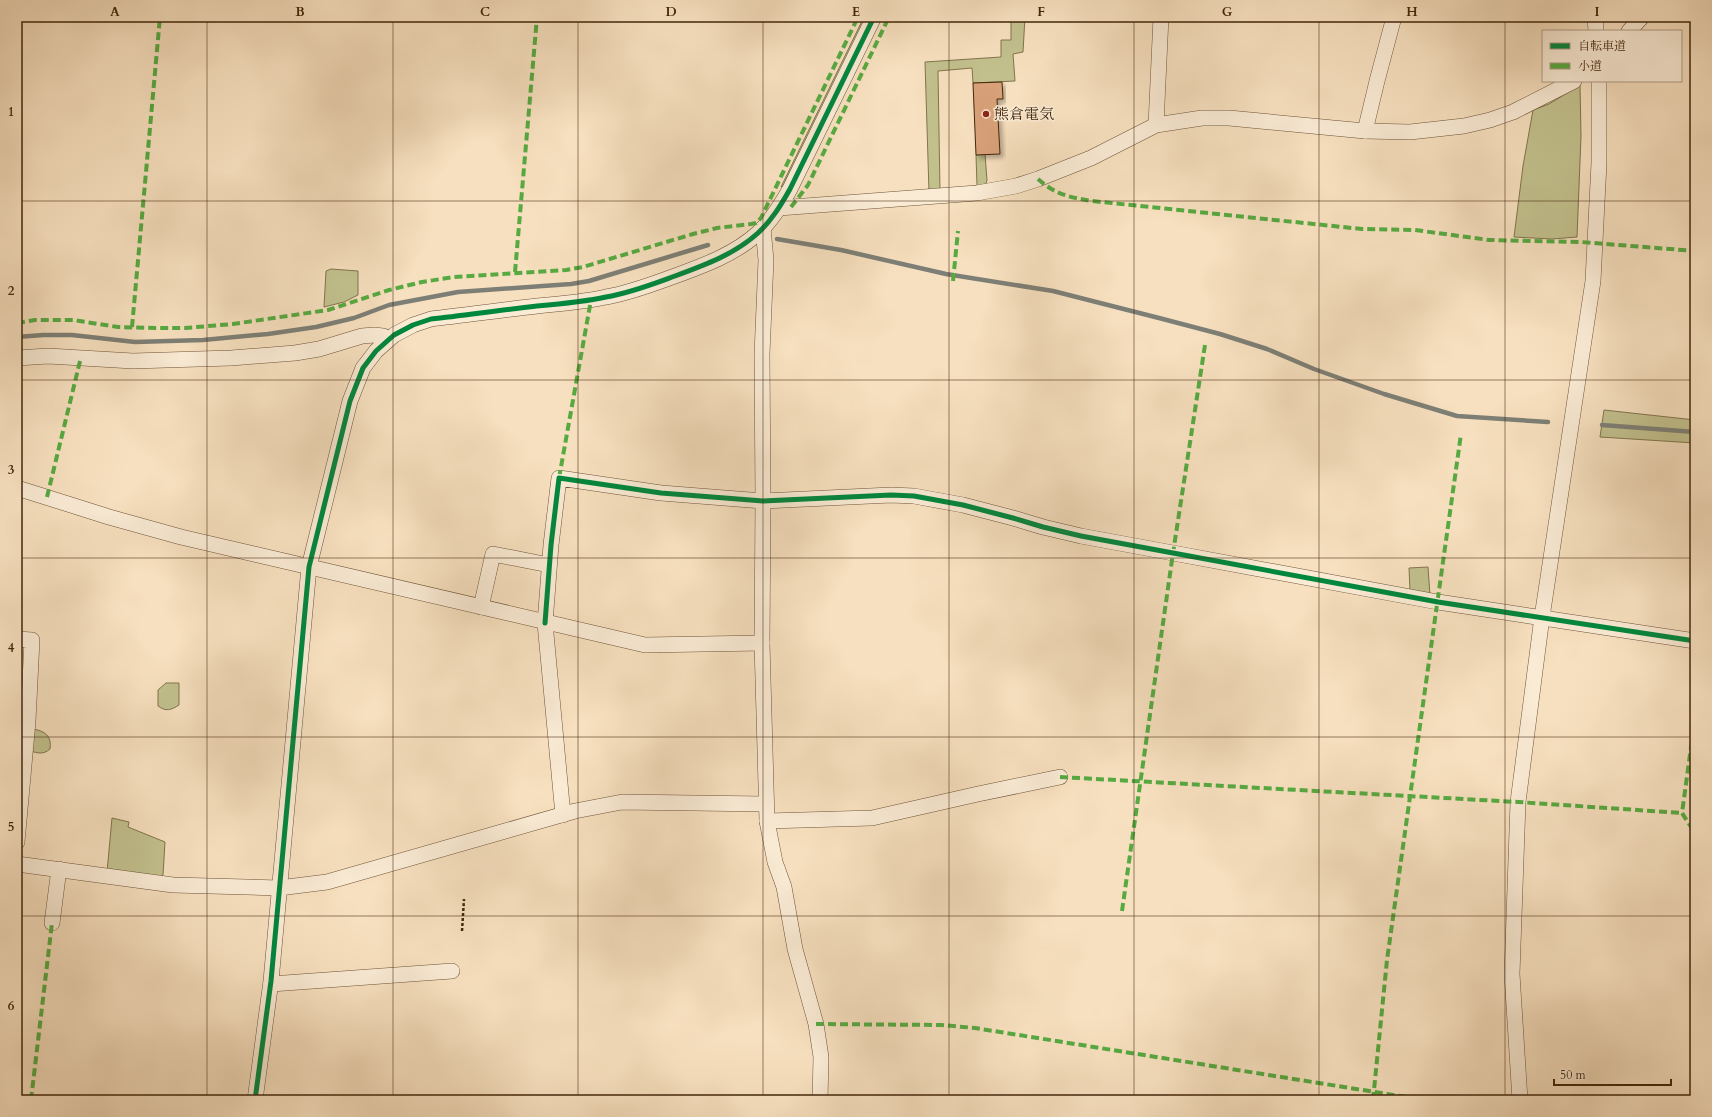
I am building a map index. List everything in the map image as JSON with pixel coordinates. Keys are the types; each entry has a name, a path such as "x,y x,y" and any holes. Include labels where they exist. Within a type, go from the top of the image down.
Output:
{"street":[{"path":"255,1100 271,984 309,567 350,401 363,368 376,351 389,339 401,331 431,319 580,302 629,292 712,263 733,251 763,228 779,208 790,189 874,17"},
{"path":"1156,125 1162,17"},
{"path":"1365,131 1378,74 1394,17"},
{"path":"1595,17 1596,30"},
{"path":"1630,30 1642,17"},
{"path":"779,208 990,191 1016,186 1091,158 1156,125 1202,118 1229,118 1365,131 1410,132 1464,126 1513,112 1572,82"},
{"path":"1520,1100 1512,974 1518,802 1542,617 1593,280 1599,163 1599,82"},
{"path":"763,228 766,260 762,354 762,643 767,822 775,862 784,887 795,949 816,1024 821,1057 820,1100"},
{"path":"17,358 56,356 133,361 231,358 295,353 318,349 374,334 384,336 389,339"},
{"path":"563,815 545,622 549,565 559,478 661,493 763,501 891,495 936,500 1014,518 1081,536 1438,602 1695,640"},
{"path":"17,488 109,517 181,537 645,645 762,643"},
{"path":"481,607 493,554 549,565"},
{"path":"17,639 32,640 28,721 17,842"},
{"path":"767,822 872,818 978,794 1060,778"},
{"path":"17,864 173,885 280,888 327,882 563,815 622,802 766,804"},
{"path":"52,924 59,869"},
{"path":"271,984 452,971"}],"path":[{"path":"462,931 464,898"}],"shaded area":[{"path":"864,17 867,17 783,186 781,187"},
{"path":"1011,17 1025,17 1023,52 1013,54 1015,81 973,83 972,68 938,71 940,191 929,192 925,62 1001,57 1001,40 1011,40"},
{"path":"1580,85 1581,136 1577,237 1552,239 1514,237 1523,166 1533,110 1549,104"},
{"path":"985,154 986,184 977,186 976,155"},
{"path":"331,269 358,271 358,295 344,302 324,307 326,271"},
{"path":"1604,410 1695,420 1695,443 1600,437"},
{"path":"1428,567 1430,595 1410,591 1409,568"},
{"path":"166,683 179,683 179,705 168,710 158,706 158,690"},
{"path":"33,729 41,731 49,737 50,749 43,753 30,751"},
{"path":"112,818 129,822 128,827 165,842 163,875 160,878 107,872"}],"building":[{"name":"熊倉電気","path":"1002,82 1003,99 997,99 1000,154 976,155 973,83"}],"waterway":[{"path":"777,239 841,250 946,274 1053,291 1159,318 1220,334 1267,349 1314,369 1384,394 1457,416 1548,422"},
{"path":"17,337 72,335 135,342 203,340 268,334 316,327 354,318 389,305 458,292 571,284 589,281 708,245"},
{"path":"1602,425 1695,432"}],"marked path":[{"path":"132,327 160,17"},
{"path":"515,272 537,17"},
{"path":"17,323 35,320 73,320 118,327 155,328 185,328 233,324 328,310 389,290 422,282 454,277 566,270 583,267 693,234 717,228 756,223 761,218 858,17"},
{"path":"791,207 808,185 889,17"},
{"path":"1038,179 1057,192 1092,201 1362,229 1415,230 1489,240 1581,242 1695,251"},
{"path":"953,281 958,231"},
{"path":"559,478 591,300"},
{"path":"1122,911 1173,553 1205,345"},
{"path":"47,497 81,357"},
{"path":"1373,1100 1387,960 1461,434"},
{"path":"1695,718 1682,813 1695,833"},
{"path":"1060,777 1518,802 1682,813"},
{"path":"31,1100 52,923"},
{"path":"816,1024 941,1025 975,1028 1425,1100"}],"cycle path":[{"path":"255,1100 271,981 309,567 350,401 363,368 376,351 394,335 413,325 431,319 580,302 624,293 697,268 740,247 768,223 787,195 874,17"},
{"path":"545,623 551,545 559,478 661,493 763,501 891,495 914,496 963,505 1081,536 1438,602 1695,641"}],"place":[{"name":"熊倉電気","path":"986,114"}]}
